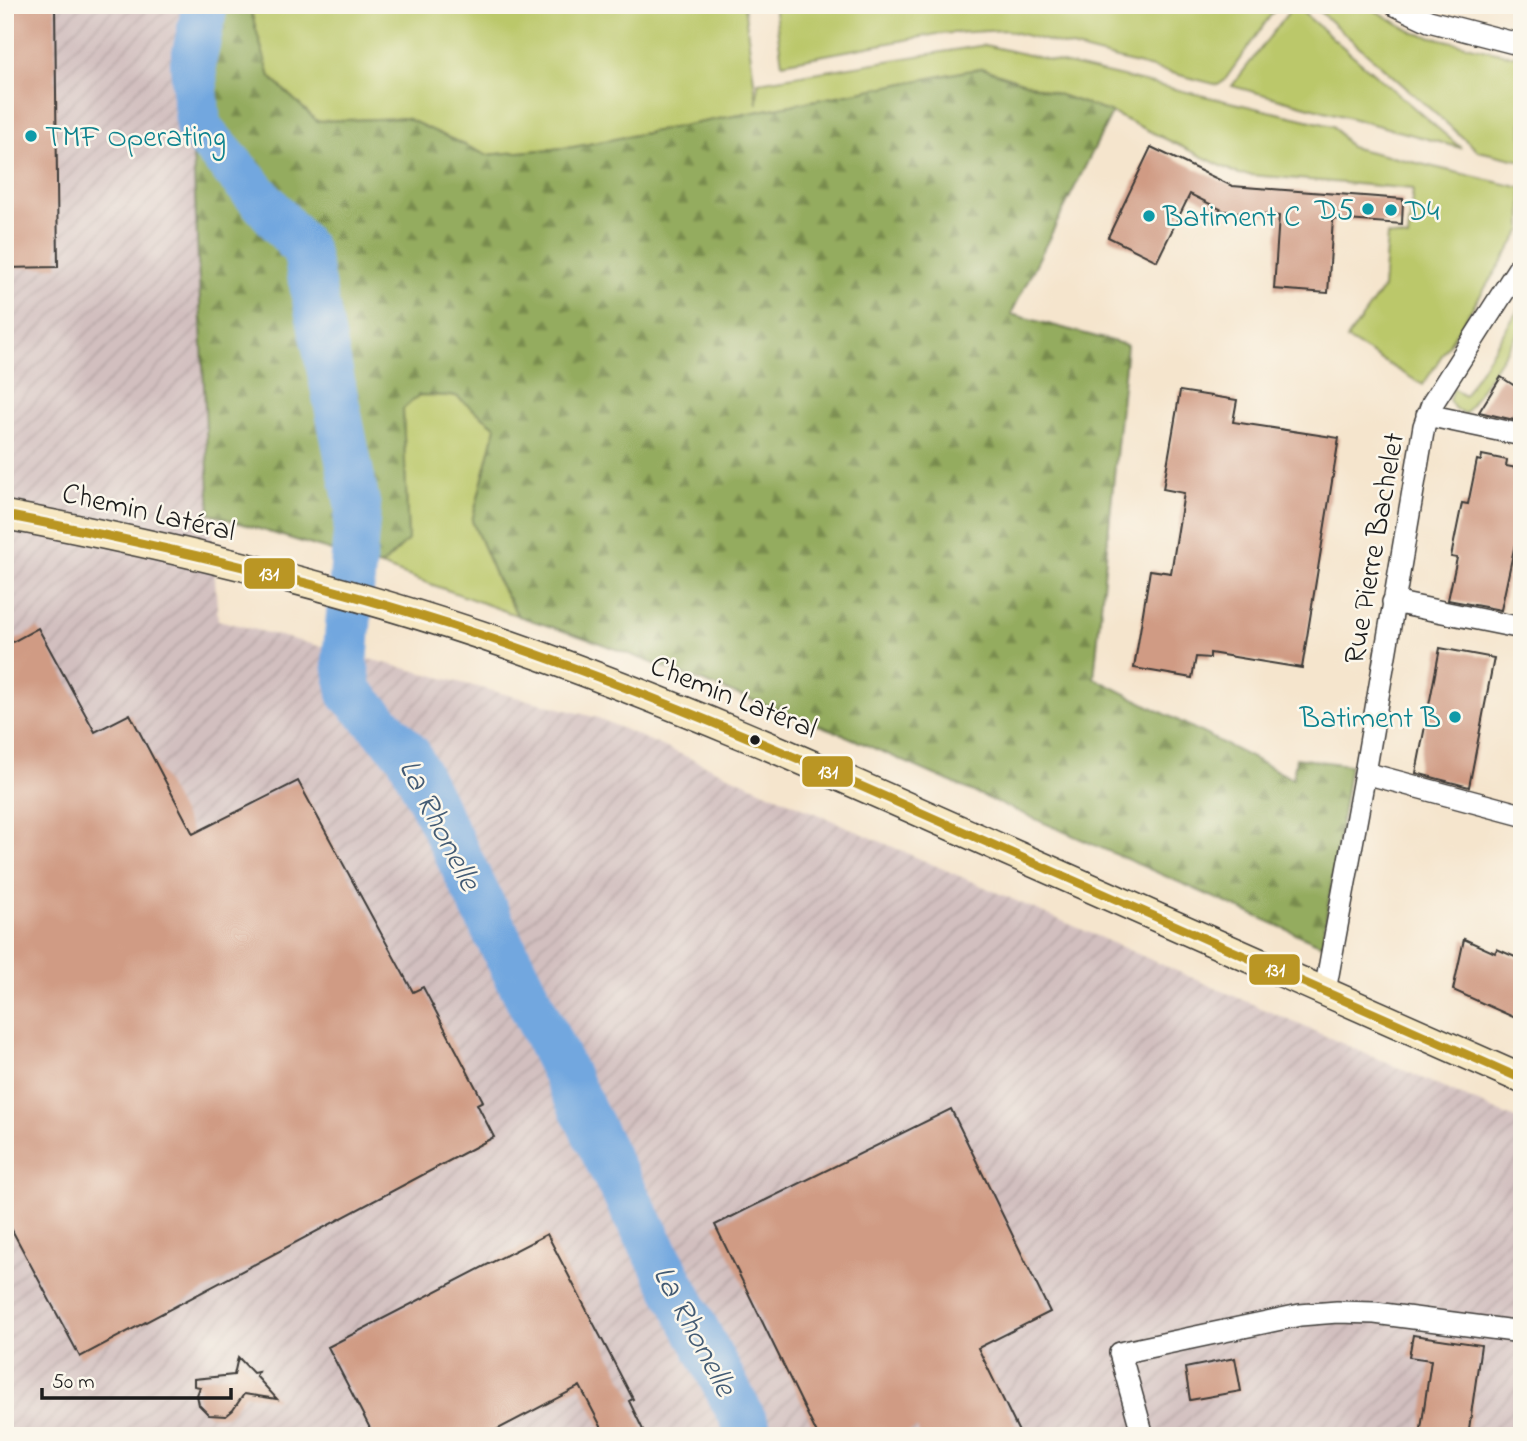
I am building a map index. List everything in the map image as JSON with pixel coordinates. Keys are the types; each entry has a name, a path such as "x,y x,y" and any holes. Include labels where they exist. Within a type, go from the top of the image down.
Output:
{"street":[{"path":"1395,5 1429,21 1522,45"},
{"name":"Rue Pierre Bachelet","path":"1325,992 1427,415 1522,263"},
{"path":"1427,415 1522,435"},
{"name":"Chemin Latéral","path":"5,515 151,544 296,581 369,601 529,652 752,737 1522,1079"},
{"path":"1393,602 1522,628"},
{"path":"1365,773 1522,814"},
{"path":"1143,1436 1120,1353 1300,1315 1337,1312 1374,1313 1522,1332"}],"shaded area":[{"path":"5,5 186,5 207,470 218,620 598,718 1522,1122 1522,1436 5,1436"}],"green space":[{"path":"186,5 249,5 270,77 317,121 406,118 486,155 573,147 982,68 1112,113 1011,314 1127,345 1094,678 1293,779 1296,758 1350,765 1322,945 837,732 594,641 518,616 497,579 472,521 496,427 456,396 419,395 403,409 408,540 381,566 210,514"},
{"path":"249,5 744,5 757,104 758,82 985,45 1333,126 1350,147 1522,188 1522,230 1423,385 1347,339 1383,288 1387,235 1408,238 1413,189 1238,174 1112,113 982,68 573,147 486,155 406,118 317,121 270,77"},
{"path":"774,5 1278,5 1224,81 1218,85 1005,30 937,34 782,63"},
{"path":"1294,5 1461,148 1232,86"},
{"path":"1312,5 1365,5 1415,33 1522,58 1522,161 1478,151"},
{"path":"1522,304 1522,327 1465,414 1455,409 1449,400 1453,388 1464,396"},
{"path":"419,395 456,396 496,427 472,521 497,579 518,616 381,566 408,540 403,409"}],"building":[{"name":"TMF Operating","path":"5,5 55,5 58,267 5,268"},
{"path":"1151,147 1232,186 1403,199 1402,224 1333,219 1328,293 1274,289 1279,216 1224,211 1190,194 1157,261 1108,237"},
{"path":"1501,377 1521,390 1514,420 1479,412"},
{"path":"1180,391 1237,400 1233,422 1339,438 1302,668 1210,653 1210,658 1196,657 1192,678 1134,668 1150,570 1171,573 1184,493 1163,489"},
{"path":"1482,455 1507,460 1506,466 1522,469 1522,511 1501,610 1448,600 1457,558 1451,557 1462,503 1468,504 1477,460 1481,461"},
{"path":"38,628 95,732 130,714 193,834 298,781 413,992 423,987 483,1101 477,1104 494,1137 80,1357 5,1217 5,646"},
{"name":"Batiment B","path":"1440,648 1494,658 1469,787 1416,773"},
{"path":"1464,939 1495,953 1497,949 1522,960 1522,1021 1453,990"},
{"path":"951,1109 1050,1312 978,1348 1021,1436 920,1436 917,1428 900,1436 818,1436 715,1225"},
{"path":"547,1234 633,1399 629,1401 646,1436 606,1436 580,1386 485,1436 374,1436 328,1347"},
{"path":"1413,1335 1481,1345 1468,1436 1420,1436 1431,1360 1409,1357"},
{"path":"238,1357 253,1373 258,1372 256,1376 277,1399 244,1394 226,1416 209,1415 199,1405 197,1395 200,1387 194,1386 194,1379 234,1375"},
{"path":"1235,1358 1241,1391 1190,1400 1185,1368"}],"waterway":[{"name":"La Rhonelle","path":"205,5 193,63 198,127 305,250 358,508 345,662 350,693 408,754 610,1165 752,1436"}],"transit line":[{"name":"131","path":"5,515 260,571 448,624 573,668 822,769 1522,1079"}],"place":[{"name":"TMF Operating","path":"31,136"},
{"name":"D5","path":"1368,209"},
{"name":"D4","path":"1391,210"},
{"name":"Batiment C","path":"1149,216"},
{"name":"Batiment B","path":"1455,717"}]}
